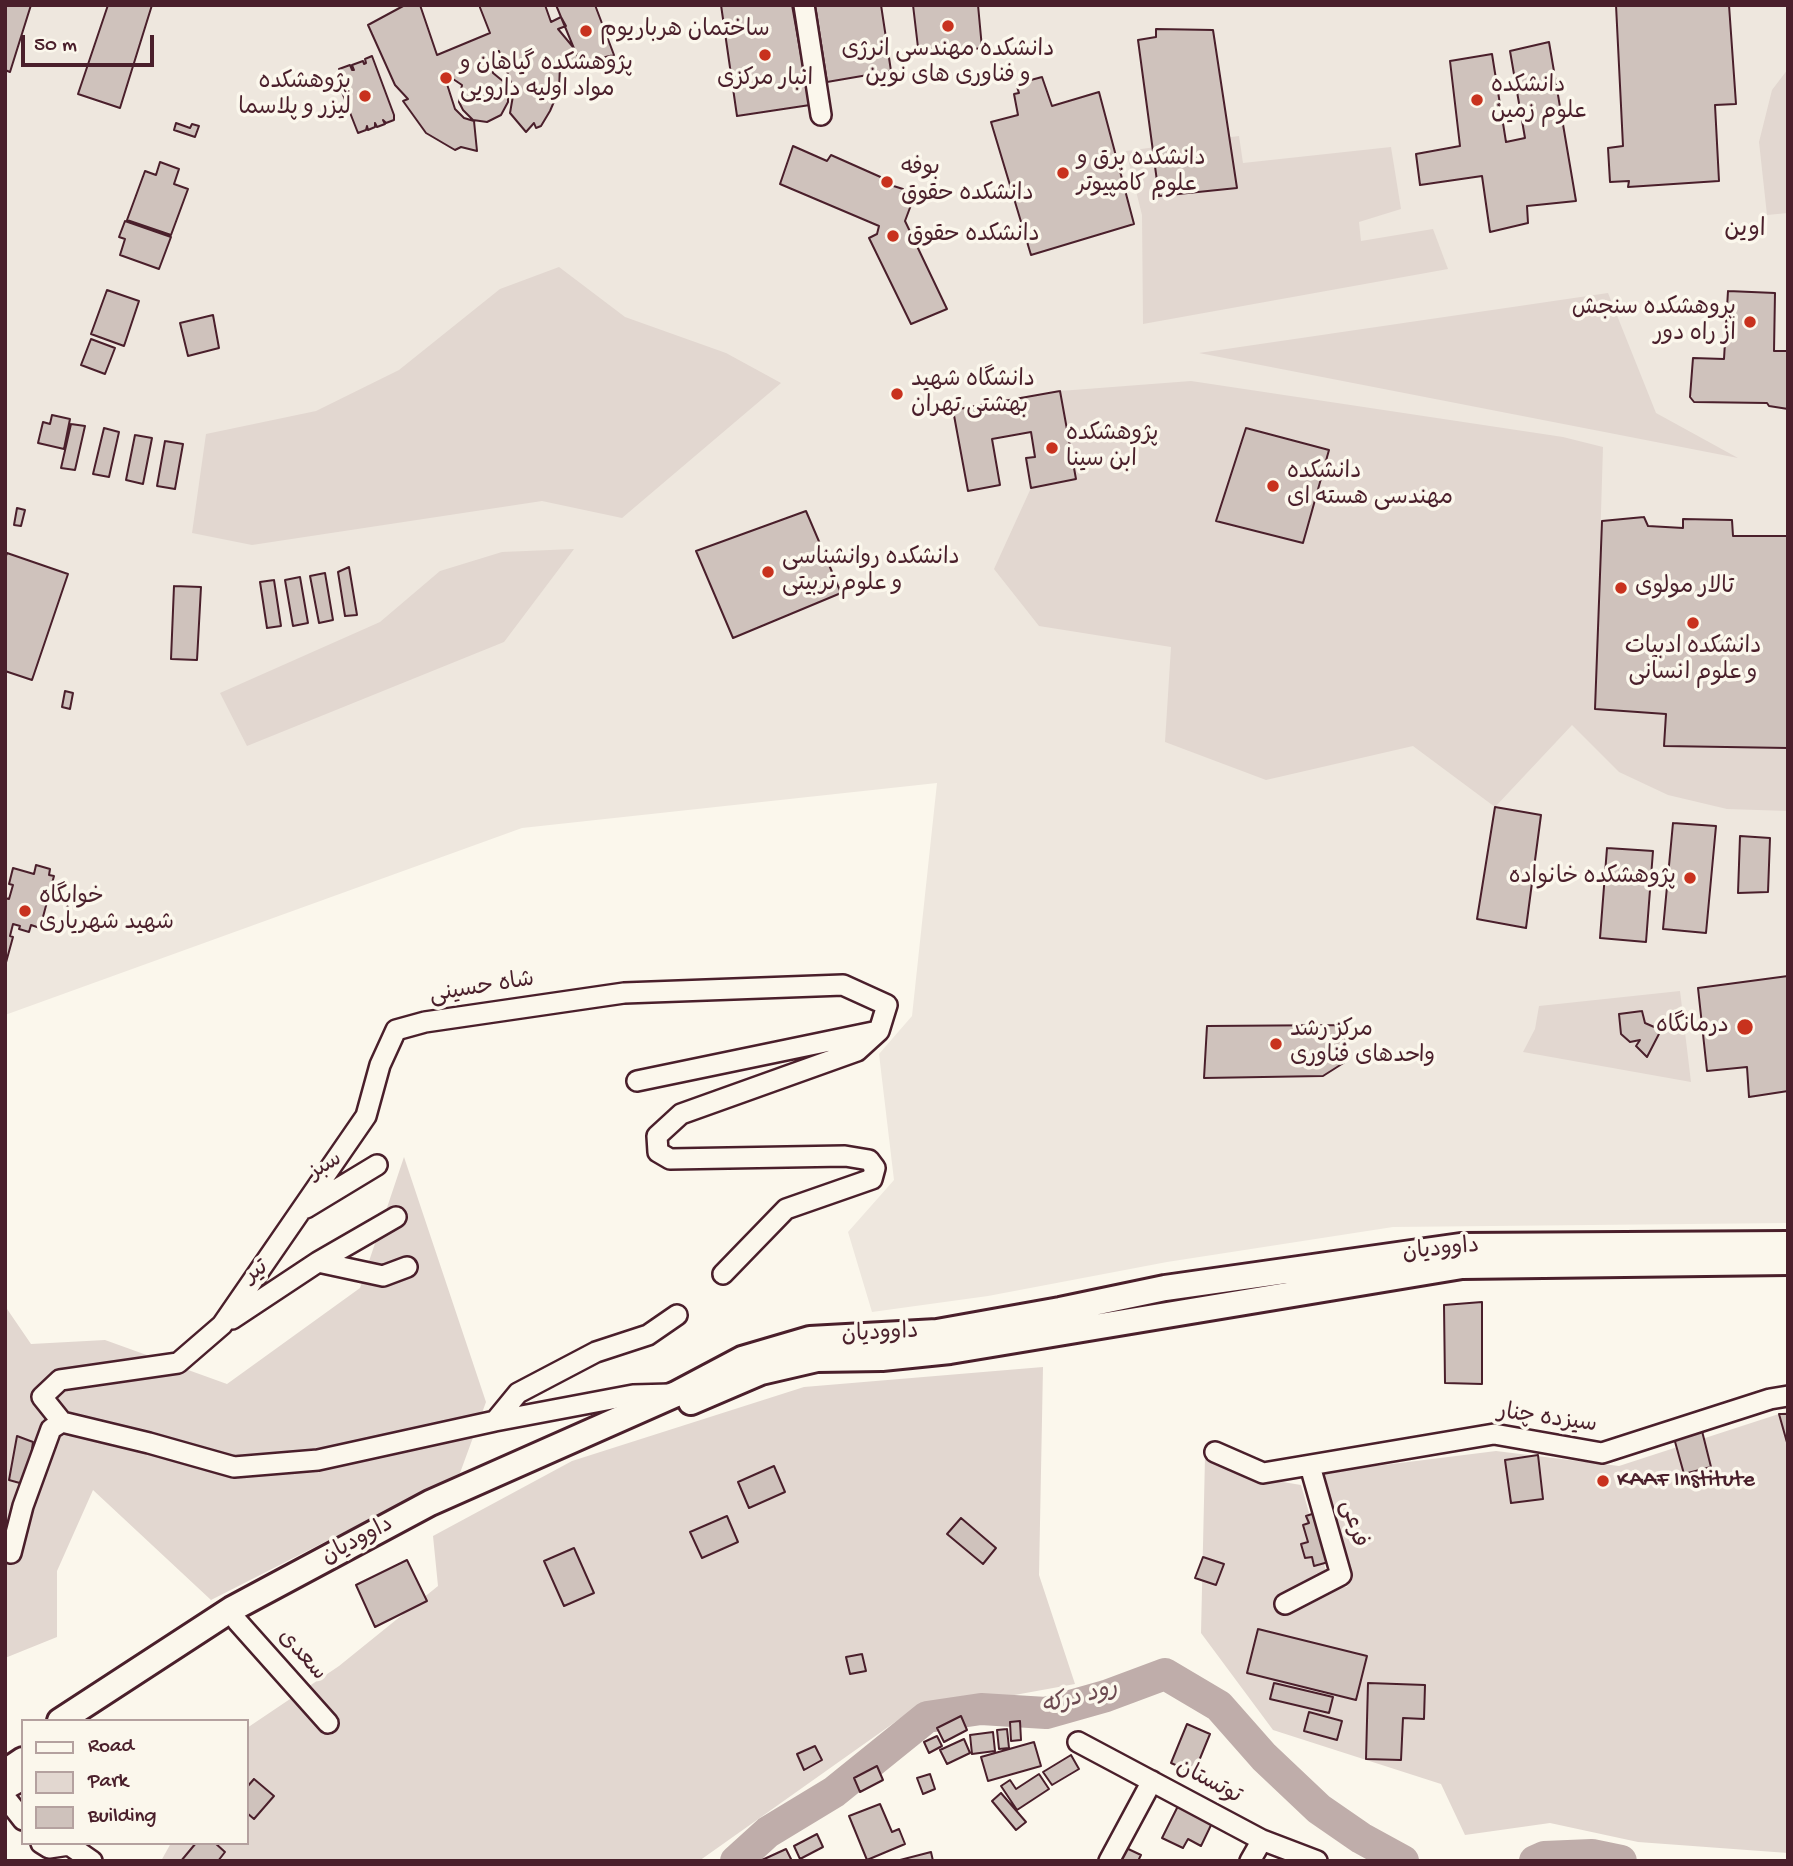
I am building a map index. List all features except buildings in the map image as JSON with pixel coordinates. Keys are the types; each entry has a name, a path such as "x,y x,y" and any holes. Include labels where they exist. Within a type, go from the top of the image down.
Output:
{"street":[{"path":"804,5 821,115"},
{"name":"شاه حسینی","path":"62,1422 41,1397 60,1380 178,1363 222,1325 366,1116 380,1065 396,1030 425,1022 591,996 843,985 887,1006 879,1031"},
{"path":"637,1082 879,1031"},
{"path":"723,1274 786,1209 872,1179 874,1168 869,1160 845,1156 670,1159 658,1152 657,1136 681,1114 857,1051 879,1031"},
{"name":"سبز","path":"299,1212 377,1165"},
{"name":"تیر","path":"222,1325 318,1262 396,1217"},
{"name":"داوودیان","path":"84,1719 136,1683 237,1621 436,1512 679,1400 742,1359 810,1339 937,1332 1165,1288 1461,1246 1788,1244"},
{"path":"318,1262 383,1276 407,1267"},
{"name":"داوودیان","path":"63,1719 232,1609 430,1503 679,1400 761,1373 817,1359 882,1358 950,1351 1462,1266 1788,1262"},
{"path":"1251,1276 1263,1298"},
{"path":"495,1421 518,1393 596,1352 648,1335 677,1315"},
{"path":"11,1553 23,1506 51,1429 62,1422 234,1467 318,1460 495,1421 632,1395 679,1400"},
{"name":"سیزده چنار","path":"1215,1452 1263,1473 1494,1434 1602,1453 1770,1399 1788,1396"},
{"name":"فرعی","path":"1285,1604 1341,1574 1310,1466"},
{"name":"سعدی","path":"237,1621 328,1723"},
{"name":"توتستان","path":"1078,1742 1262,1840 1317,1861"},
{"path":"5,1756 21,1746"},
{"path":"5,1772 21,1761"},
{"path":"5,1790 21,1781"},
{"path":"1109,1861 1152,1781"},
{"path":"5,1797 21,1817"},
{"path":"1250,1861 1262,1840"},
{"path":"45,1845 50,1848 69,1845 92,1861"}],"shaded area":[{"name":"دانشگاه شهید بهشتی تهران","path":"5,5 1788,5 1788,1223 1393,1227 1167,1262 988,1296 872,1312 848,1232 894,1180 879,1054 912,1016 937,783 522,828 5,1015"}],"green space":[{"path":"1788,69 1788,213 1767,215 1759,142 1772,90"},
{"path":"1239,136 1243,163 1391,147 1401,209 1359,222 1361,241 1433,229 1448,269 1143,324 1142,215 1126,151"},
{"path":"559,267 625,317 726,353 781,383 622,518 542,501 252,545 192,533 206,434 316,411 399,370 500,289"},
{"path":"1608,293 1656,413 1738,458 1199,353"},
{"path":"1191,381 1563,437 1603,447 1595,709 1666,714 1664,746 1788,748 1788,811 1727,809 1668,795 1619,772 1572,725 1495,807 1413,746 1266,780 1165,742 1171,647 1039,626 994,569 1031,488 1076,479 1060,391"},
{"path":"574,549 504,642 247,746 220,693 380,622 440,571 502,552"},
{"path":"1680,991 1691,1082 1523,1052 1535,1029 1539,1006"},
{"path":"404,1157 486,1402 460,1473 211,1600 93,1490 57,1571 57,1637 5,1658 5,1306 31,1344 105,1340 227,1384 360,1288"},
{"path":"1043,1367 1039,1575 1075,1684 905,1715 699,1861 161,1861 170,1845 248,1845 248,1727 339,1666 438,1586 433,1536 572,1461 804,1387"},
{"path":"1788,1411 1788,1853 1638,1842 1550,1823 1465,1835 1441,1784 1273,1730 1201,1633 1205,1457 1253,1477 1301,1485 1326,1571 1336,1587 1347,1587 1349,1578 1320,1473 1496,1451 1619,1466"}],"waterway":[{"name":"رود درکه","path":"736,1861 768,1832 834,1792 927,1717 981,1709 1046,1713 1106,1696 1165,1674 1219,1706 1264,1757 1319,1809 1361,1838 1403,1861"},
{"name":"رود درکه","path":"1535,1861 1544,1857 1592,1855 1621,1861"}],"place":[{"name":"دانشکده مهندسی انرژی و فناوری های نوین","path":"948,26"},
{"name":"ساختمان هرباریوم","path":"586,31"},
{"name":"انبار مرکزی","path":"765,55"},
{"name":"پژوهشکده گیاهان و مواد اولیه دارویی","path":"446,78"},
{"name":"پژوهشکده لیزر و پلاسما","path":"365,96"},
{"name":"دانشکده علوم زمین","path":"1477,100"},
{"name":"دانشکده برق و علوم کامپیوتر","path":"1063,173"},
{"name":"بوفه دانشکده حقوق","path":"887,182"},
{"name":"دانشکده حقوق","path":"893,236"},
{"name":"پروهشکده سنجش از راه دور","path":"1750,322"},
{"name":"دانشگاه شهید بهشتی تهران","path":"897,394"},
{"name":"پژوهشکده ابن سینا","path":"1052,448"},
{"name":"دانشکده مهندسی هسته ای","path":"1273,486"},
{"name":"دانشکده روانشناسی و علوم تربیتی","path":"768,572"},
{"name":"تالار مولوی","path":"1621,588"},
{"name":"دانشکده ادبیات و علوم انسانی","path":"1693,623"},
{"name":"پژوهشکده خانواده","path":"1690,878"},
{"name":"خوابگاه شهید شهریاری","path":"25,911"},
{"name":"درمانگاه","path":"1745,1027"},
{"name":"مرکز رشد واحدهای فناوری","path":"1276,1044"},
{"name":"KAAF Institute","path":"1603,1481"}],"district":[{"name":"اوین","path":"1745,231"}]}
